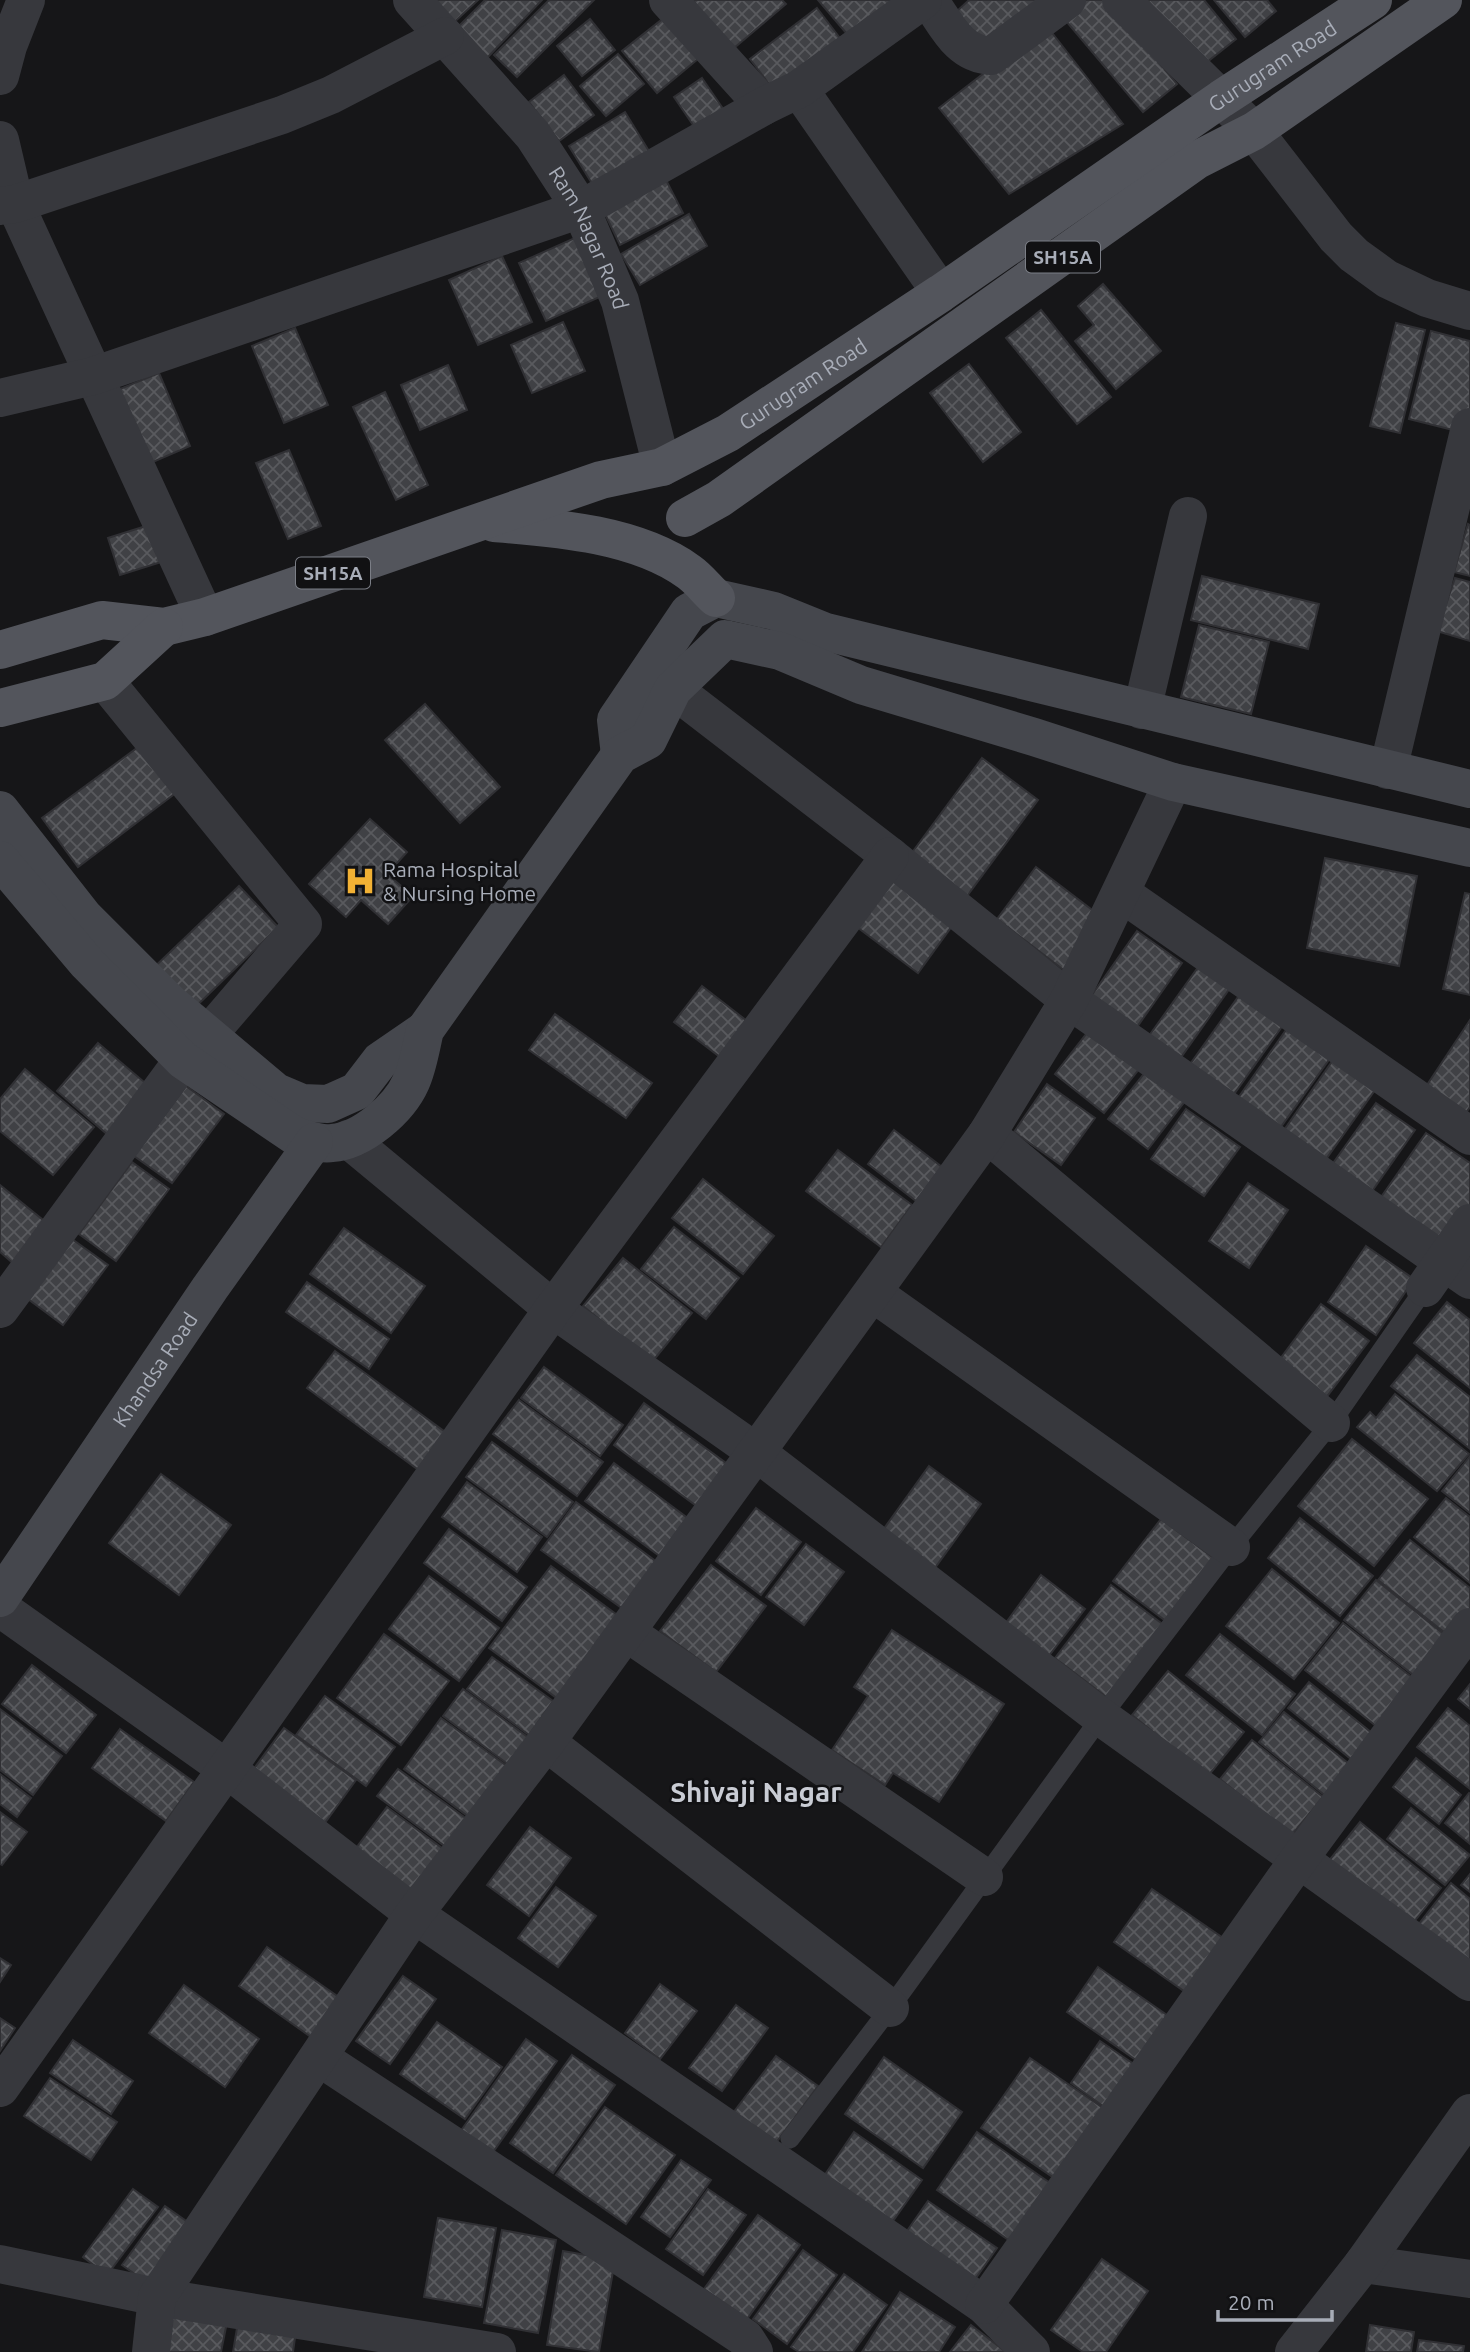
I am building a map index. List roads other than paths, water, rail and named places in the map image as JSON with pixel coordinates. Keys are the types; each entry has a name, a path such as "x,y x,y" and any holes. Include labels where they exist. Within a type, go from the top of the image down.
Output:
{"main road":[{"name":"Gurugram Road","path":"0,650 102,620 164,627 205,617 601,481 662,467 728,433 941,293 1221,99 1373,0"},
{"name":"Gurugram Road","path":"685,518 719,499 1197,160 1254,131 1443,0"},
{"name":"Ram Nagar Road","path":"662,467 716,598"},
{"path":"482,522 597,535 662,555 690,572 716,598 774,611 826,632 1470,789"},
{"path":"620,755 616,720 689,612 716,598"},
{"name":"Gurugram Road","path":"0,708 105,681 164,627"},
{"path":"0,810 84,917 170,1003 196,1047 275,1092 302,1103 328,1104 357,1091 380,1061 425,1030 620,755 648,740 673,689 725,639 780,651 861,685 1173,782 1470,848"},
{"path":"0,861 87,963 196,1047 295,1136 331,1140 381,1121 411,1082 425,1030"},
{"name":"Khandsa Road","path":"0,1598 202,1300 331,1140"}],"street":[{"path":"0,76 8,46 26,0"},
{"name":"Ram Nagar Road","path":"412,0 533,135 581,209 620,302 662,467"},
{"path":"668,0 764,106"},
{"path":"0,398 93,376 581,209 799,89 923,0"},
{"path":"929,0 961,44 970,52 991,56 1067,0"},
{"path":"1121,0 1254,131 1336,237 1354,256 1397,284 1427,298 1470,311"},
{"path":"8,205 282,115 331,95 445,36"},
{"path":"799,89 941,293"},
{"path":"0,140 8,205 93,376 205,617"},
{"path":"1388,770 1470,427"},
{"path":"1142,710 1188,516"},
{"path":"0,1309 196,1047 303,924 105,681"},
{"path":"673,689 890,856 1069,1000 1446,1277 1470,1223"},
{"path":"150,2352 158,2297 414,1914 546,1742 987,1134 1069,1000 1173,782"},
{"path":"0,2088 554,1309 890,856"},
{"path":"1121,893 1470,1136"},
{"path":"987,1134 1331,1423"},
{"path":"331,1140 554,1309 756,1452 1101,1717 1470,1982"},
{"path":"873,1293 1231,1547"},
{"path":"0,1608 226,1769 414,1914 782,2149 984,2305 1031,2352"},
{"path":"984,2305 1299,1859 1470,1627"},
{"path":"626,1632 984,1877"},
{"path":"546,1742 890,2008"},
{"path":"320,2058 745,2338 754,2352"},
{"path":"1294,2352 1363,2264 1470,2113"},
{"path":"0,2264 158,2297 497,2352"},
{"path":"1363,2264 1470,2279"}],"lane":[{"path":"782,2149 890,2008 1101,1717 1231,1547 1446,1277"}],"place":[{"name":"Rama Hospital & Nursing Home","path":"360,881"}],"district":[{"name":"Shivaji Nagar","path":"756,1791"}]}
